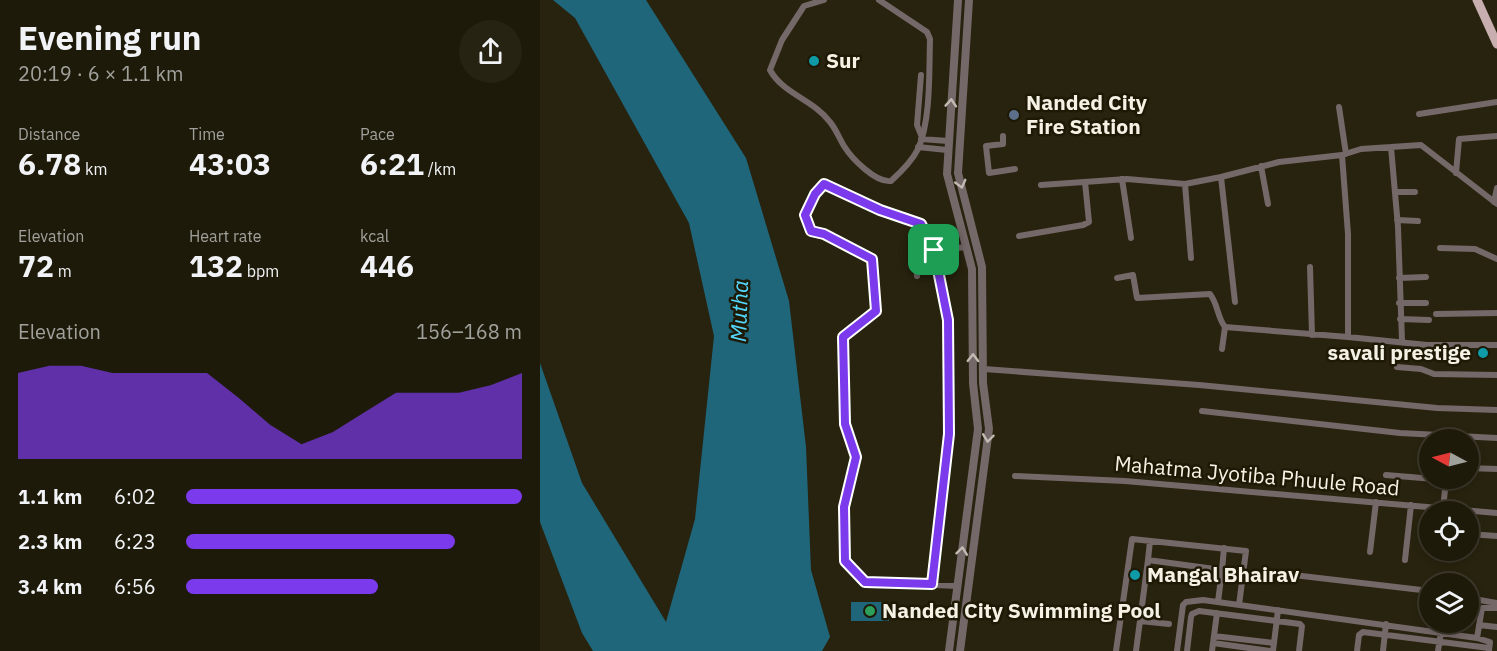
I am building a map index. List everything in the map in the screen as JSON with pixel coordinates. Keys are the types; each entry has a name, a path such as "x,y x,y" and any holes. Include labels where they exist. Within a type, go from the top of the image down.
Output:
{"main road":[{"path":"1477,0 1497,44"}],"street":[{"path":"824,0 804,6 782,40 770,70 774,77 816,107 828,119 853,157 869,172 885,182 891,181 898,174 918,147 927,105 930,39 927,32 879,0"},
{"path":"949,651 978,429 973,383 972,269 947,174 958,0"},
{"path":"960,651 989,429 984,369 982,267 958,173 969,0"},
{"path":"921,75 917,125 921,137"},
{"path":"1419,114 1497,102"},
{"path":"1339,107 1348,234 1348,337"},
{"path":"1003,136 1003,144 986,146 989,173 1015,169"},
{"path":"1456,173 1459,139 1497,136"},
{"path":"921,137 948,141"},
{"path":"1041,184 1122,179 1185,184 1279,162 1344,154 1360,149 1421,145 1496,203"},
{"path":"918,147 947,150"},
{"path":"1391,147 1397,220 1402,341"},
{"path":"1261,166 1268,204"},
{"path":"1221,177 1235,302"},
{"path":"1122,179 1131,238"},
{"path":"1019,236 1089,222 1085,182"},
{"path":"932,584 949,434 948,320 934,250 921,224 880,210 824,184 815,194 805,215 811,231 824,234 872,259 876,311 843,337 845,424 856,457 844,507 845,561 865,582 957,586"},
{"path":"1185,184 1191,258"},
{"path":"1496,203 1497,188"},
{"path":"1395,192 1415,192"},
{"path":"1397,220 1418,221"},
{"path":"917,276 916,262 919,257 934,250 966,247"},
{"path":"1440,248 1475,249 1497,259"},
{"path":"1310,267 1312,335"},
{"path":"1117,278 1133,275 1137,298 1210,294 1220,321 1225,327 1427,345 1497,345"},
{"path":"1399,278 1426,277"},
{"path":"1400,303 1426,303"},
{"path":"1436,314 1497,314"},
{"path":"1400,319 1429,320"},
{"path":"1222,349 1225,327"},
{"path":"1397,367 1421,369 1434,374 1497,375"},
{"path":"984,369 1199,385 1437,408 1497,410"},
{"path":"976,413 987,411"},
{"path":"1202,411 1400,433 1497,438"},
{"path":"1479,468 1497,469"},
{"path":"1386,475 1446,480 1444,501"},
{"name":"Mahatma Jyotiba Phuule Road","path":"1015,476 1125,481 1419,507"},
{"path":"1370,552 1376,502"},
{"path":"1405,560 1411,506"},
{"name":"Mahatma Jyotiba Phuule Road","path":"1479,512 1497,513"},
{"path":"1479,535 1497,536"},
{"path":"1116,651 1131,540 1246,551 1239,605"},
{"path":"1136,651 1150,541"},
{"path":"1218,602 1224,548"},
{"path":"1148,560 1222,570"},
{"path":"1268,572 1419,590"},
{"path":"1177,651 1183,605 1186,602 1203,600 1419,629"},
{"path":"1479,600 1497,603"},
{"path":"1497,608 1482,608 1479,625 1497,627"},
{"path":"1217,614 1213,647 1271,651 1278,610"},
{"path":"1187,651 1192,614 1199,611 1301,624 1299,651"},
{"path":"1140,621 1169,624"},
{"path":"1383,651 1386,624"},
{"path":"1357,651 1361,633 1491,646"},
{"path":"1438,651 1441,633"},
{"path":"1447,633 1477,638 1491,646"},
{"path":"1477,638 1478,633"},
{"path":"1214,636 1274,643"}],"water":[{"name":"Mutha","path":"553,0 646,0 746,158 789,301 806,447 811,570 830,637 822,651 593,651 582,633 540,522 540,363 582,483 666,622 695,519 714,336 689,223 575,18"},
{"name":"Nanded City Swimming Pool","path":"851,602 889,602 889,621 851,621"}],"place":[{"name":"Sur","path":"814,61"},
{"name":"Nanded City Fire Station","path":"1014,115"},
{"name":"savali prestige","path":"1483,353"},
{"name":"Mangal Bhairav","path":"1135,575"},
{"name":"Nanded City Swimming Pool","path":"870,611"}],"route":[{"path":"824,184 880,210 921,224 934,250 948,320 949,434 932,584 865,582 845,561 844,507 856,457 845,424 843,337 876,311 872,259 824,234 811,231 805,215 815,194 824,184"}]}
